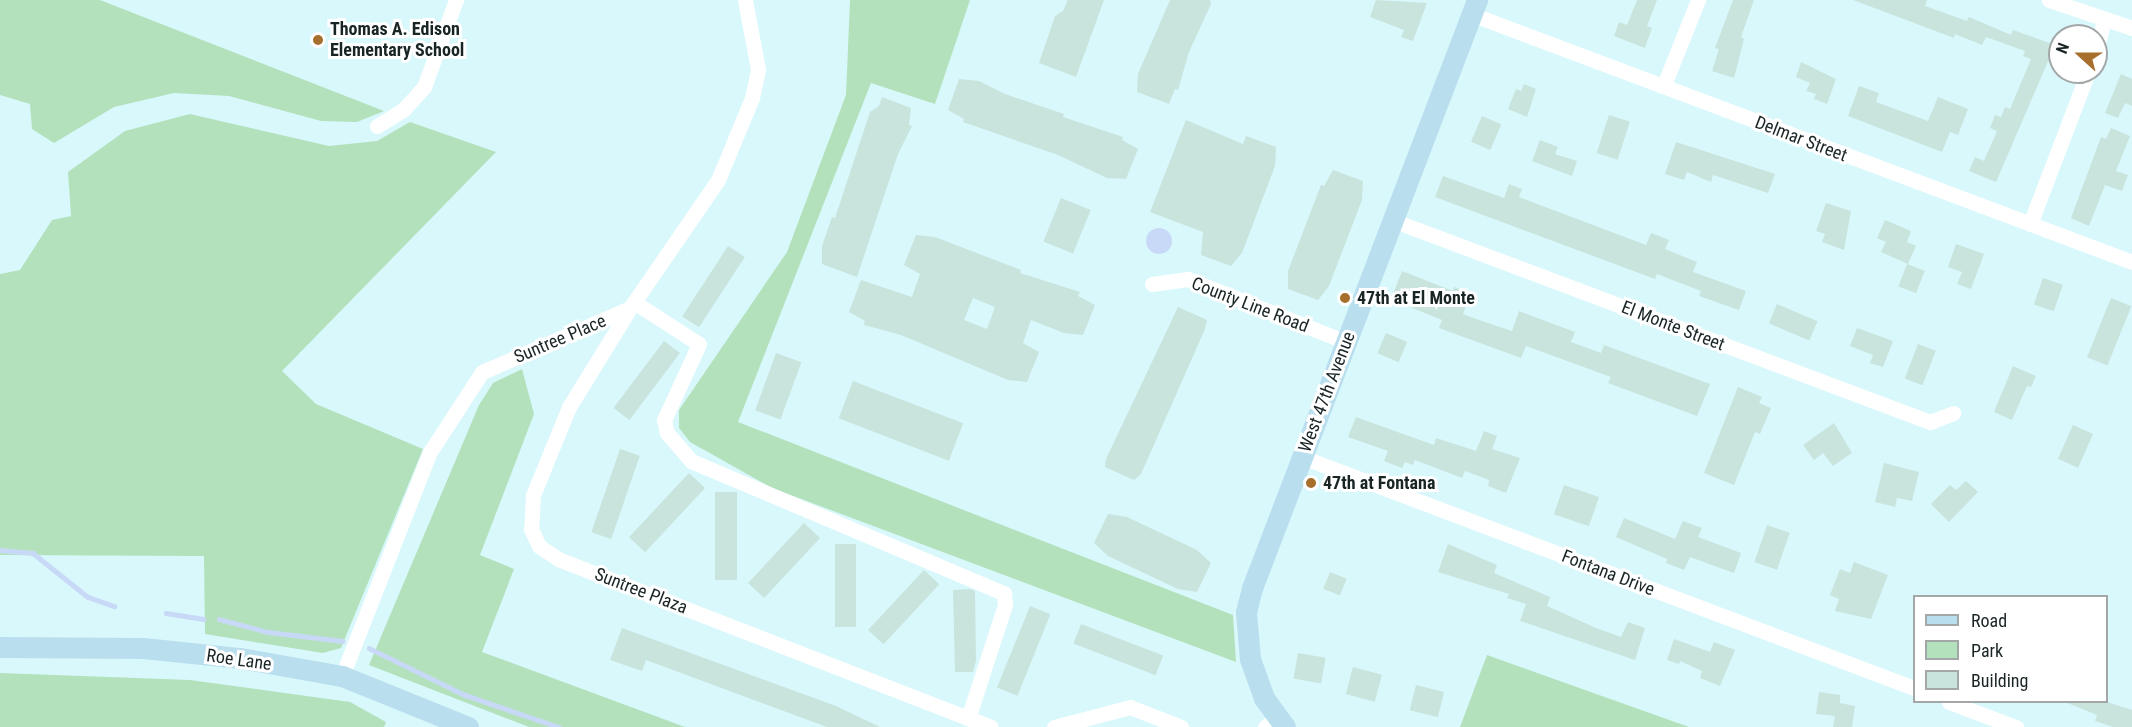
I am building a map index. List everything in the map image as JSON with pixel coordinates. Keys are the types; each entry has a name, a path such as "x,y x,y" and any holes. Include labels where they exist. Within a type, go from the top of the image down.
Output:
{"street":[{"path":"377,126 404,109 424,87 456,0"},
{"path":"746,0 758,69 752,98 718,180 632,305 699,344 664,420 667,434 691,461 1004,593 1005,605 968,718"},
{"path":"1664,85 1698,0"},
{"path":"2049,0 2132,28"},
{"name":"Delmar Street","path":"1474,7 1664,85 2132,262"},
{"name":"West 47th Avenue","path":"1276,724 1255,680 1246,636 1246,612 1252,588 1474,7"},
{"path":"2103,24 2104,20"},
{"path":"2030,224 2083,84"},
{"name":"El Monte Street","path":"1392,220 1930,422 1953,412"},
{"name":"County Line Road","path":"1152,284 1188,279 1346,342"},
{"name":"Suntree Place","path":"342,676 429,452 482,372 632,305"},
{"name":"Suntree Plaza","path":"632,305 569,407 533,495 531,529 539,546 558,559 991,727"},
{"name":"Fontana Drive","path":"1302,457 1913,688"},
{"name":"Roe Lane","path":"0,646 143,648 240,658 342,676 468,727"},
{"path":"1952,703 2016,727"},
{"path":"1054,727 1130,707 1180,727"}],"green space":[{"path":"0,0 100,0 384,111 357,122 321,121 229,96 174,93 114,107 54,143 32,129 30,104 0,95"},
{"path":"850,0 970,0 935,104 871,83 738,422 1233,615 1236,662 772,488 690,442 679,428 679,410 787,252 846,95"},
{"path":"190,114 329,146 377,141 410,122 496,152 282,371 316,404 423,449 341,648 323,653 205,634 204,556 0,555 0,274 20,270 52,220 71,216 68,172 125,131"},
{"path":"522,369 534,414 480,555 514,569 482,652 685,727 529,727 369,665 479,405 493,383"},
{"path":"1487,655 1689,727 1460,727"},
{"path":"0,673 190,680 350,702 386,722 384,727 0,727"}],"water":[{"path":"1159,228 1168,232 1172,241 1168,250 1159,254 1150,250 1146,241 1150,232"}],"building":[{"path":"1068,0 1104,0 1076,77 1039,63 1055,16 1063,11"},
{"path":"1170,0 1210,0 1211,4 1189,52 1178,90 1175,89 1169,104 1137,92 1138,74"},
{"path":"1376,0 1427,3 1413,41 1401,37 1404,30 1370,17"},
{"path":"1637,0 1657,0 1647,26 1652,28 1645,48 1614,36 1619,22 1627,25"},
{"path":"1733,0 1754,0 1741,37 1744,39 1734,78 1712,71 1719,49 1715,48"},
{"path":"1853,0 1927,0 1925,6 1967,21 1969,17 2011,35 2013,30 2048,42 2048,61 1996,182 1969,171 1975,157 1984,161 1997,131 1990,128 1995,115 2001,117 2005,107 2010,109 2031,59 2023,56 2025,51 1986,37 1982,45 1955,34 1954,38"},
{"path":"1801,62 1836,79 1827,104 1814,99 1816,94 1806,91 1810,83 1796,77"},
{"path":"2121,74 2132,79 2132,106 2125,103 2118,118 2105,113"},
{"path":"959,79 979,81 1005,94 1064,114 1063,117 1123,137 1122,140 1138,149 1126,179 1107,178 1058,155 963,122 964,119 948,110"},
{"path":"1524,84 1536,89 1527,117 1508,109 1516,89 1521,91"},
{"path":"1859,86 1879,93 1876,102 1928,121 1938,97 1968,109 1958,135 1950,132 1942,152 1848,116"},
{"path":"882,97 911,108 909,125 912,126 898,154 857,277 822,264 822,246 832,217 835,218 870,112 879,106"},
{"path":"1609,115 1630,122 1618,160 1597,153"},
{"path":"1482,116 1501,124 1490,150 1471,142"},
{"path":"1186,120 1243,144 1246,136 1276,147 1275,166 1242,253 1231,266 1201,255 1203,232 1150,212"},
{"path":"2111,128 2130,136 2116,171 2128,175 2122,191 2105,185 2089,226 2071,218 2101,137 2106,139"},
{"path":"1540,140 1558,147 1555,154 1577,161 1572,176 1532,161"},
{"path":"1676,142 1775,174 1768,193 1713,175 1711,182 1687,172 1684,180 1665,174"},
{"path":"1333,170 1363,181 1362,200 1329,286 1318,300 1288,289 1288,271 1321,185 1324,186"},
{"path":"1443,176 1504,198 1509,184 1522,189 1519,197 1646,245 1651,233 1669,240 1665,249 1697,262 1693,272 1746,291 1739,310 1699,296 1701,291 1657,274 1655,279 1435,197"},
{"path":"1061,198 1091,210 1073,254 1043,242"},
{"path":"1826,203 1851,211 1844,250 1822,242 1825,234 1816,231"},
{"path":"1885,220 1911,231 1907,242 1916,246 1908,264 1881,252 1886,242 1877,238"},
{"path":"916,235 935,237 1021,270 1020,273 1080,292 1078,296 1095,305 1083,335 1064,333 1031,320 1023,343 1039,352 1027,382 1008,380 901,335 864,325 865,321 849,312 861,280 912,297 920,274 904,265","holes":["973,298 995,307 987,329 964,320"]},
{"path":"1956,244 1984,254 1971,289 1957,284 1962,272 1948,267"},
{"path":"728,246 745,257 699,327 682,316"},
{"path":"1907,264 1925,271 1916,293 1898,286"},
{"path":"1402,271 1453,291 1454,287 1471,293 1463,314 1479,320 1512,331 1519,311 1575,332 1571,342 1601,353 1604,345 1710,384 1697,416 1608,383 1611,377 1526,346 1521,358 1439,328 1442,320 1405,305 1407,299 1393,294"},
{"path":"2043,278 2063,285 2054,311 2034,304"},
{"path":"2111,298 2131,306 2107,366 2087,357"},
{"path":"1777,304 1818,321 1809,341 1769,323"},
{"path":"1178,307 1207,320 1205,329 1141,474 1134,480 1105,467 1106,459"},
{"path":"1857,328 1893,341 1883,367 1870,363 1873,355 1850,346"},
{"path":"1386,333 1407,342 1399,362 1377,353"},
{"path":"664,341 680,353 629,420 613,408"},
{"path":"1918,344 1936,351 1922,385 1905,379"},
{"path":"776,353 801,362 781,420 755,410"},
{"path":"2013,366 2036,376 2031,387 2027,386 2012,420 1994,412"},
{"path":"853,381 963,423 949,461 839,418"},
{"path":"1738,387 1762,397 1759,403 1771,408 1760,434 1755,432 1734,485 1704,473"},
{"path":"1356,417 1434,445 1436,438 1476,451 1484,431 1497,436 1492,449 1520,458 1506,493 1488,486 1489,480 1465,471 1462,478 1415,460 1413,465 1405,462 1402,468 1384,461 1388,451 1348,437"},
{"path":"1834,423 1852,453 1833,466 1823,453 1814,460 1803,445"},
{"path":"2073,425 2093,434 2078,468 2058,459"},
{"path":"620,449 640,456 611,539 591,532"},
{"path":"1884,463 1919,472 1912,501 1897,498 1895,507 1875,502"},
{"path":"689,473 705,488 645,552 629,537"},
{"path":"1966,481 1978,492 1949,522 1931,504 1950,485 1956,490"},
{"path":"1564,485 1599,497 1589,526 1554,514"},
{"path":"715,492 737,492 737,580 715,580"},
{"path":"1108,514 1127,517 1197,550 1211,563 1197,592 1178,589 1108,556 1094,543"},
{"path":"1624,518 1675,539 1683,521 1702,528 1698,537 1741,553 1734,573 1690,557 1684,570 1666,563 1667,559 1616,537"},
{"path":"804,523 820,538 764,598 748,583"},
{"path":"1767,525 1790,533 1777,570 1754,562"},
{"path":"835,544 856,544 856,627 835,627"},
{"path":"1448,544 1497,565 1494,573 1550,597 1547,606 1596,628 1621,637 1628,622 1645,628 1635,660 1520,621 1526,604 1507,598 1509,594 1438,572"},
{"path":"1854,562 1888,575 1871,619 1835,611 1839,599 1830,595 1840,569 1850,573"},
{"path":"924,570 939,584 883,644 868,630"},
{"path":"1330,572 1347,579 1340,595 1323,589"},
{"path":"953,590 975,591 976,661 973,672 955,672"},
{"path":"1030,606 1050,614 1017,696 997,688"},
{"path":"1081,624 1163,656 1156,675 1073,644"},
{"path":"622,628 836,706 880,727 827,727 646,660 642,671 610,660"},
{"path":"1674,639 1710,652 1714,642 1735,650 1720,686 1700,678 1702,671 1680,661 1679,664 1667,660"},
{"path":"1298,653 1326,658 1321,683 1293,679"},
{"path":"1353,667 1382,675 1375,702 1346,694"},
{"path":"1416,685 1444,692 1438,717 1410,710"},
{"path":"1819,692 1840,695 1840,703 1855,706 1852,727 1833,727 1835,716 1816,714"},
{"path":"2108,702 2132,710 2132,727 2113,727 2095,721 2097,715 2067,703"}],"waterway":[{"path":"0,550 33,553 88,597 114,606"},
{"path":"166,613 204,619"},
{"path":"219,619 268,632 342,641"},
{"path":"369,648 465,695 559,727"}],"place":[{"name":"Thomas A. Edison Elementary School","path":"318,40"},
{"name":"47th at El Monte","path":"1345,298"},
{"name":"47th at Fontana","path":"1311,483"}]}
